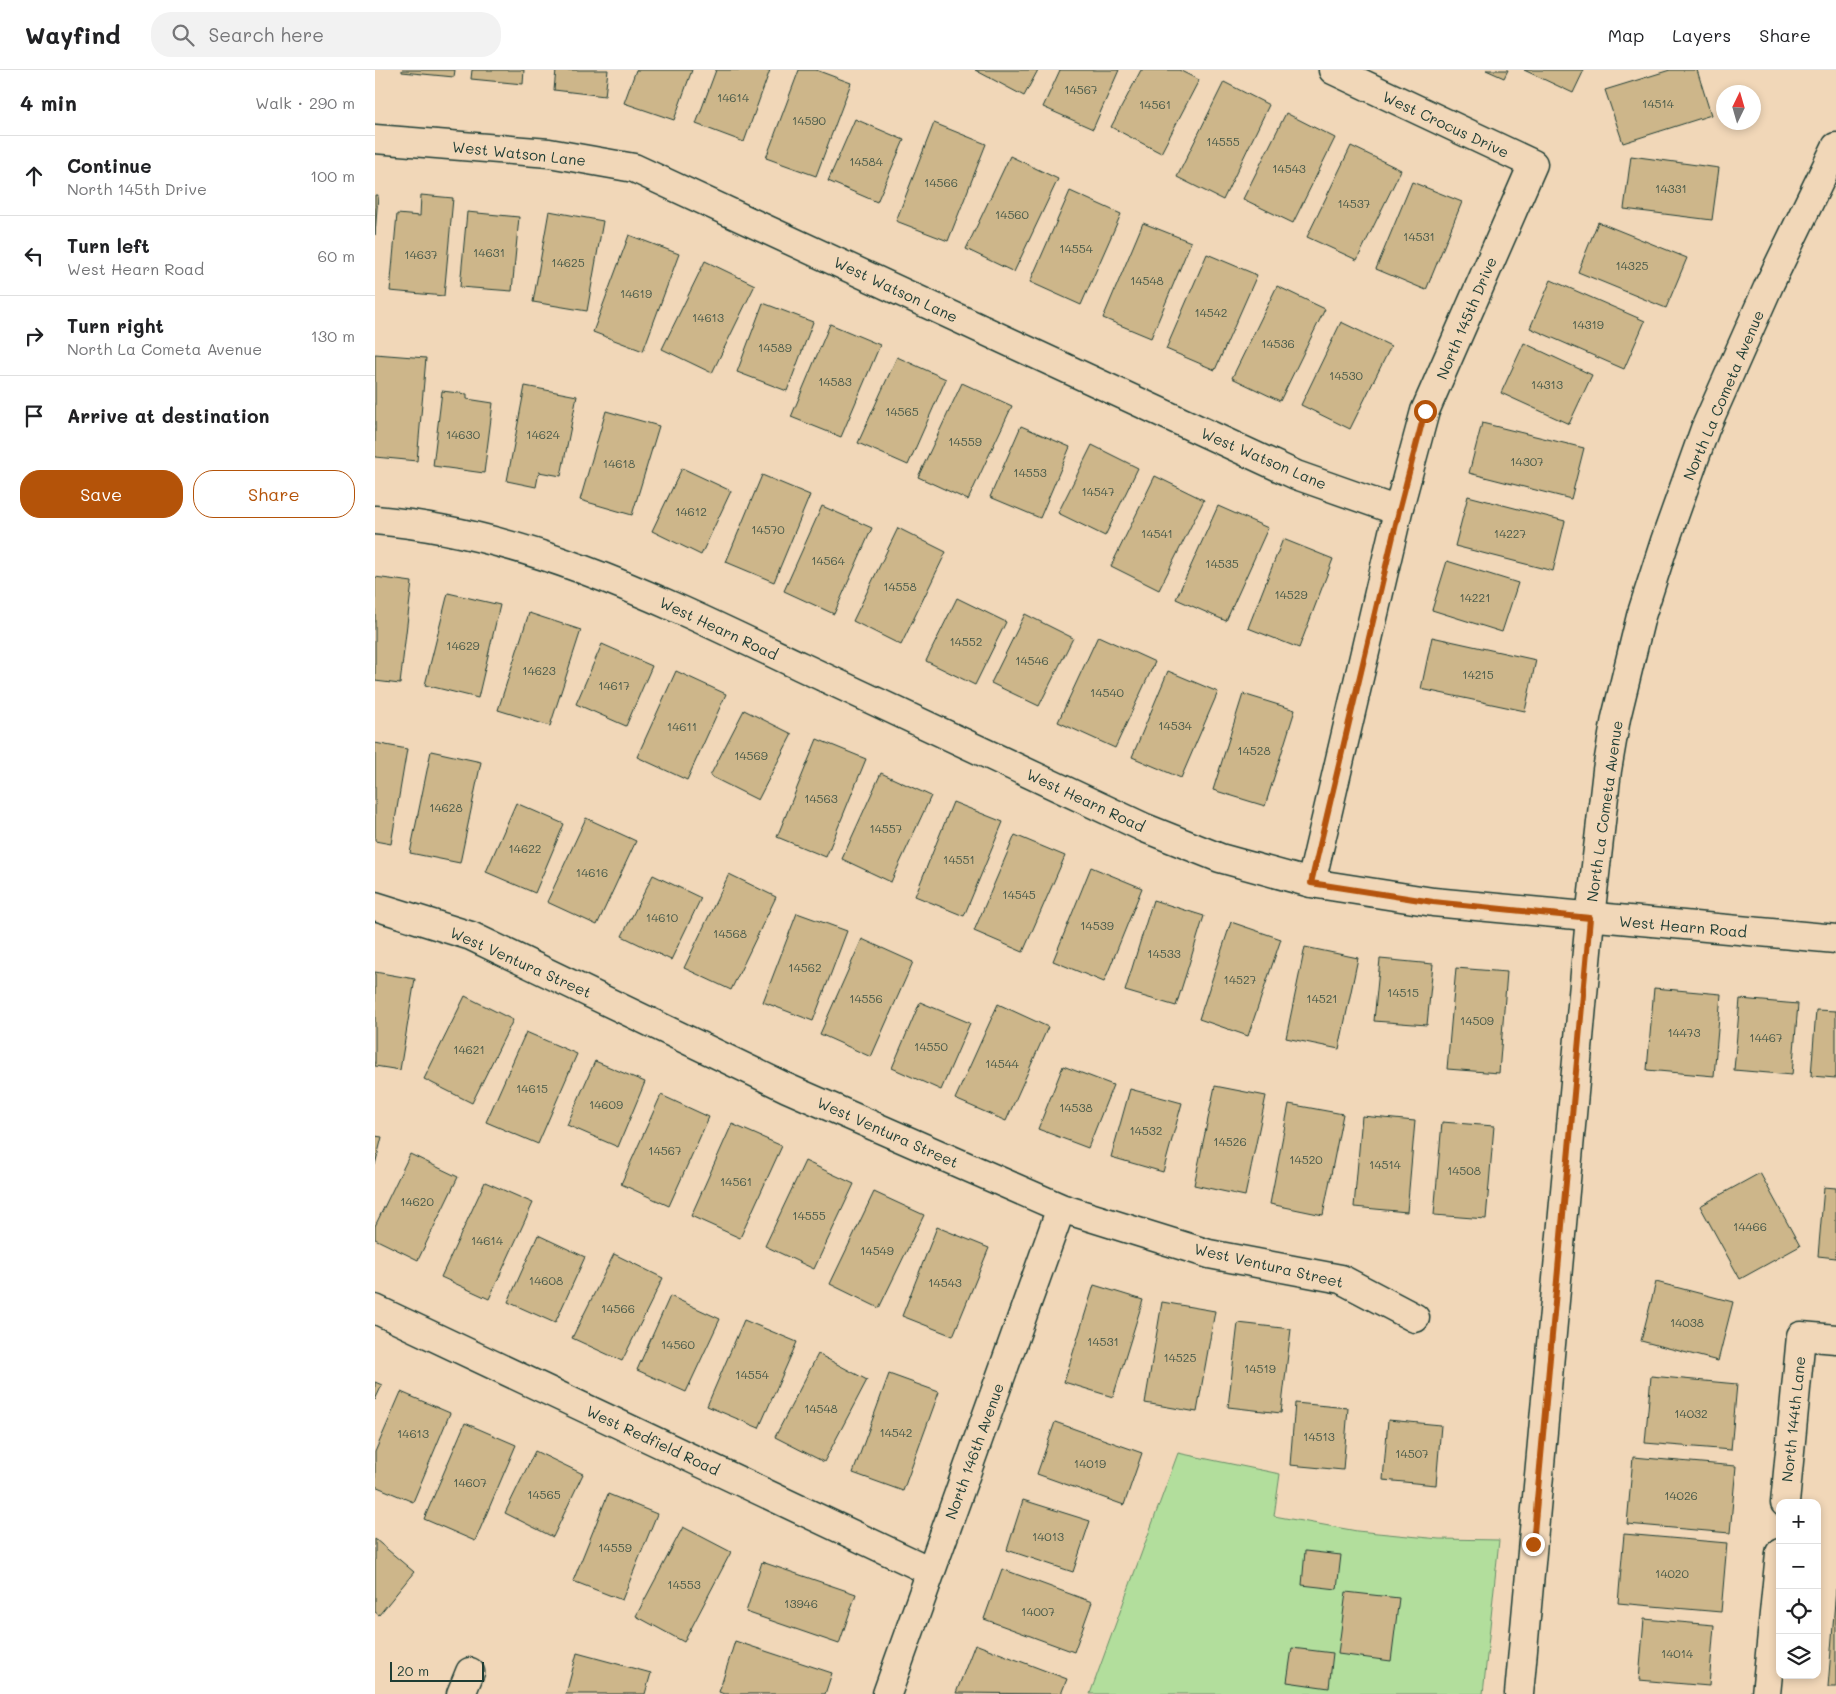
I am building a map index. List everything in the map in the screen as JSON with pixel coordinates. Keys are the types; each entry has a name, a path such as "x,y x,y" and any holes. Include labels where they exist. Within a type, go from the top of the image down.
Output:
{"street":[{"name":"West Crocus Drive","path":"1333,70 1533,164"},
{"name":"West Watson Lane","path":"375,139 549,153 634,168 1296,475 1399,511"},
{"name":"North La Cometa Avenue","path":"1519,1694 1590,918 1607,770 1616,718 1641,616 1665,541 1705,429 1769,285 1836,147"},
{"name":"North 145th Drive","path":"1311,883 1399,511 1425,411 1533,164"},
{"name":"West Hearn Road","path":"375,520 414,523 504,542 587,570 673,606 1145,828 1221,858 1311,883 1433,902 1590,918 1836,939"},
{"name":"West Ventura Street","path":"375,906 471,936 787,1088 1061,1208 1209,1254 1341,1279 1415,1318"},
{"name":"North 146th Avenue","path":"887,1694 1061,1208"},
{"name":"West Redfield Road","path":"375,1309 930,1571"},
{"name":"North 144th Lane","path":"1785,1499 1801,1336 1836,1339"},
{"path":"1766,1694 1776,1589"}],"green space":[{"path":"1178,1453 1280,1474 1274,1516 1357,1531 1439,1539 1499,1540 1483,1694 1090,1694"}],"building":[{"path":"402,70 455,70 454,77 402,72"},
{"path":"472,70 524,70 523,84 471,79"},
{"path":"556,70 608,70 605,96 554,90"},
{"path":"636,70 692,70 674,120 624,103"},
{"path":"716,70 770,70 744,142 696,124"},
{"path":"799,70 816,70 851,83 816,176 766,158"},
{"path":"975,70 1038,70 1024,96"},
{"path":"1060,70 1119,70 1093,129 1043,107"},
{"path":"1141,70 1179,70 1199,80 1161,153 1111,127"},
{"path":"1486,70 1508,70 1504,78"},
{"path":"1524,70 1584,70 1573,93"},
{"path":"1670,70 1697,70 1711,115 1623,143 1605,90"},
{"path":"1224,82 1269,105 1223,200 1177,177"},
{"path":"1286,113 1335,138 1293,223 1243,199"},
{"path":"855,119 904,140 877,202 828,181"},
{"path":"934,123 986,144 948,241 896,221"},
{"path":"1351,146 1401,170 1357,260 1307,237"},
{"path":"1010,156 1058,179 1014,272 966,249"},
{"path":"1631,156 1719,168 1712,220 1624,209"},
{"path":"1412,182 1462,202 1426,290 1376,269"},
{"path":"1070,191 1121,214 1081,305 1030,282"},
{"path":"375,195 378,195 375,235"},
{"path":"421,195 453,198 444,296 390,291 397,214 420,216"},
{"path":"549,211 603,221 587,311 533,302"},
{"path":"467,212 519,217 512,291 460,287"},
{"path":"1598,222 1687,258 1666,308 1578,272"},
{"path":"1143,223 1191,242 1151,338 1103,318"},
{"path":"629,235 679,254 643,351 593,332"},
{"path":"1207,254 1257,275 1215,370 1166,349"},
{"path":"705,261 755,285 712,373 662,349"},
{"path":"1551,280 1645,321 1624,369 1530,328"},
{"path":"1277,286 1325,309 1280,401 1232,378"},
{"path":"763,303 813,322 787,391 737,372"},
{"path":"1341,322 1391,346 1350,429 1301,405"},
{"path":"830,324 880,345 841,437 791,417"},
{"path":"1524,343 1592,375 1569,424 1501,393"},
{"path":"375,354 426,358 417,461 375,457"},
{"path":"897,357 946,379 908,465 858,443"},
{"path":"962,383 1012,406 968,500 918,477"},
{"path":"525,386 577,396 561,476 539,472 536,487 507,481"},
{"path":"442,391 467,394 467,399 493,403 484,473 433,466"},
{"path":"606,411 659,426 632,515 580,500"},
{"path":"1482,423 1584,448 1571,499 1469,473"},
{"path":"1021,426 1070,447 1040,518 990,497"},
{"path":"1092,445 1138,468 1105,536 1058,513"},
{"path":"682,468 731,491 701,555 652,531"},
{"path":"762,475 810,495 774,582 726,562"},
{"path":"1155,476 1204,500 1159,590 1111,566"},
{"path":"1468,496 1565,521 1553,571 1455,546"},
{"path":"822,506 872,528 834,614 784,591"},
{"path":"1218,506 1268,528 1226,621 1176,599"},
{"path":"898,528 946,552 901,645 853,621"},
{"path":"1283,539 1333,559 1299,648 1248,628"},
{"path":"1447,561 1518,583 1502,632 1432,610"},
{"path":"375,577 412,582 400,684 375,681"},
{"path":"448,593 500,605 478,698 425,685"},
{"path":"957,598 1006,622 975,685 926,661"},
{"path":"529,613 581,630 550,726 498,710"},
{"path":"1025,614 1073,638 1039,706 991,683"},
{"path":"1098,636 1155,662 1115,748 1058,722"},
{"path":"1432,637 1536,660 1525,711 1421,689"},
{"path":"602,644 652,666 626,726 576,704"},
{"path":"676,671 726,694 687,780 637,757"},
{"path":"1168,671 1218,692 1181,778 1132,757"},
{"path":"1243,694 1295,710 1265,806 1213,790"},
{"path":"744,710 792,734 758,800 710,776"},
{"path":"817,739 866,759 826,857 777,837"},
{"path":"375,743 407,749 391,844 375,841"},
{"path":"431,751 481,762 460,863 410,853"},
{"path":"881,773 931,796 891,882 842,859"},
{"path":"953,802 1003,822 964,916 915,896"},
{"path":"516,803 564,824 535,893 486,872"},
{"path":"586,818 636,841 597,925 547,902"},
{"path":"1015,835 1065,856 1023,952 974,931"},
{"path":"1091,867 1142,888 1104,982 1053,961"},
{"path":"729,874 776,897 731,990 684,968"},
{"path":"653,875 701,898 671,960 622,936"},
{"path":"1153,900 1204,916 1176,1006 1125,991"},
{"path":"797,913 847,931 813,1021 763,1002"},
{"path":"1231,922 1281,939 1248,1036 1199,1019"},
{"path":"862,939 913,962 871,1057 820,1034"},
{"path":"1305,947 1358,958 1339,1049 1286,1038"},
{"path":"1380,959 1433,964 1427,1025 1374,1021"},
{"path":"1456,968 1507,972 1499,1073 1447,1069"},
{"path":"375,972 415,979 400,1070 375,1066"},
{"path":"1654,988 1721,994 1714,1076 1647,1070"},
{"path":"465,996 513,1020 472,1103 424,1079"},
{"path":"1740,999 1798,1004 1792,1075 1734,1070"},
{"path":"920,1002 970,1023 941,1090 892,1068"},
{"path":"998,1004 1048,1027 1006,1121 955,1099"},
{"path":"1816,1010 1836,1011 1836,1078 1811,1076"},
{"path":"526,1032 577,1054 538,1144 486,1122"},
{"path":"595,1061 645,1082 618,1147 567,1125"},
{"path":"1063,1066 1113,1085 1088,1148 1038,1129"},
{"path":"1215,1086 1266,1096 1245,1196 1194,1185"},
{"path":"1130,1089 1182,1103 1163,1172 1111,1157"},
{"path":"661,1095 709,1117 669,1206 621,1184"},
{"path":"1289,1104 1343,1114 1323,1215 1270,1204"},
{"path":"1362,1116 1415,1121 1407,1212 1354,1207"},
{"path":"1442,1122 1494,1126 1486,1219 1434,1215"},
{"path":"732,1124 782,1146 740,1238 691,1216"},
{"path":"375,1136 382,1137 375,1165"},
{"path":"410,1154 458,1177 418,1260 375,1239 375,1226"},
{"path":"805,1161 854,1184 814,1269 765,1246"},
{"path":"1760,1173 1800,1246 1740,1279 1700,1206"},
{"path":"485,1182 533,1203 489,1299 441,1277"},
{"path":"1824,1187 1836,1188 1836,1258 1818,1256"},
{"path":"874,1192 924,1215 879,1308 830,1284"},
{"path":"937,1227 989,1248 953,1336 902,1316"},
{"path":"538,1235 585,1257 555,1323 508,1302"},
{"path":"614,1254 663,1278 622,1361 572,1338"},
{"path":"1656,1282 1733,1302 1718,1361 1641,1341"},
{"path":"1094,1285 1143,1300 1113,1397 1064,1382"},
{"path":"670,1296 720,1319 686,1392 637,1370"},
{"path":"1162,1302 1215,1311 1197,1412 1145,1403"},
{"path":"744,1320 797,1342 759,1428 707,1406"},
{"path":"1238,1323 1291,1329 1281,1413 1228,1407"},
{"path":"818,1354 867,1380 824,1462 775,1437"},
{"path":"889,1374 939,1392 903,1491 853,1473"},
{"path":"1651,1376 1737,1384 1731,1450 1645,1443"},
{"path":"375,1382 382,1385 375,1400"},
{"path":"401,1392 450,1413 413,1502 375,1486 375,1452"},
{"path":"1295,1403 1348,1408 1343,1470 1290,1465"},
{"path":"1388,1420 1441,1425 1436,1485 1383,1480"},
{"path":"1055,1422 1142,1453 1124,1505 1037,1474"},
{"path":"465,1423 516,1445 475,1541 424,1519"},
{"path":"535,1451 583,1474 553,1537 505,1513"},
{"path":"1633,1457 1736,1466 1730,1533 1627,1524"},
{"path":"608,1494 657,1514 622,1600 573,1581"},
{"path":"1023,1500 1090,1521 1073,1572 1007,1550"},
{"path":"683,1527 731,1552 684,1642 636,1616"},
{"path":"1624,1534 1727,1543 1721,1612 1618,1603"},
{"path":"375,1539 414,1572 379,1615 375,1612"},
{"path":"1305,1551 1341,1555 1337,1589 1302,1585"},
{"path":"762,1562 856,1594 839,1644 746,1612"},
{"path":"1002,1569 1092,1602 1074,1652 984,1619"},
{"path":"1836,1589 1836,1687 1828,1687"},
{"path":"1346,1592 1399,1598 1391,1661 1338,1654"},
{"path":"1644,1619 1714,1625 1709,1686 1639,1680"},
{"path":"735,1641 832,1673 825,1694 724,1694 719,1692"},
{"path":"975,1644 1067,1679 1061,1694 956,1693"},
{"path":"1292,1648 1333,1653 1329,1688 1287,1682"},
{"path":"577,1653 651,1673 645,1694 566,1694"}],"route":[{"path":"1425,411 1399,511 1311,883 1433,902 1590,918 1533,1544"}]}
